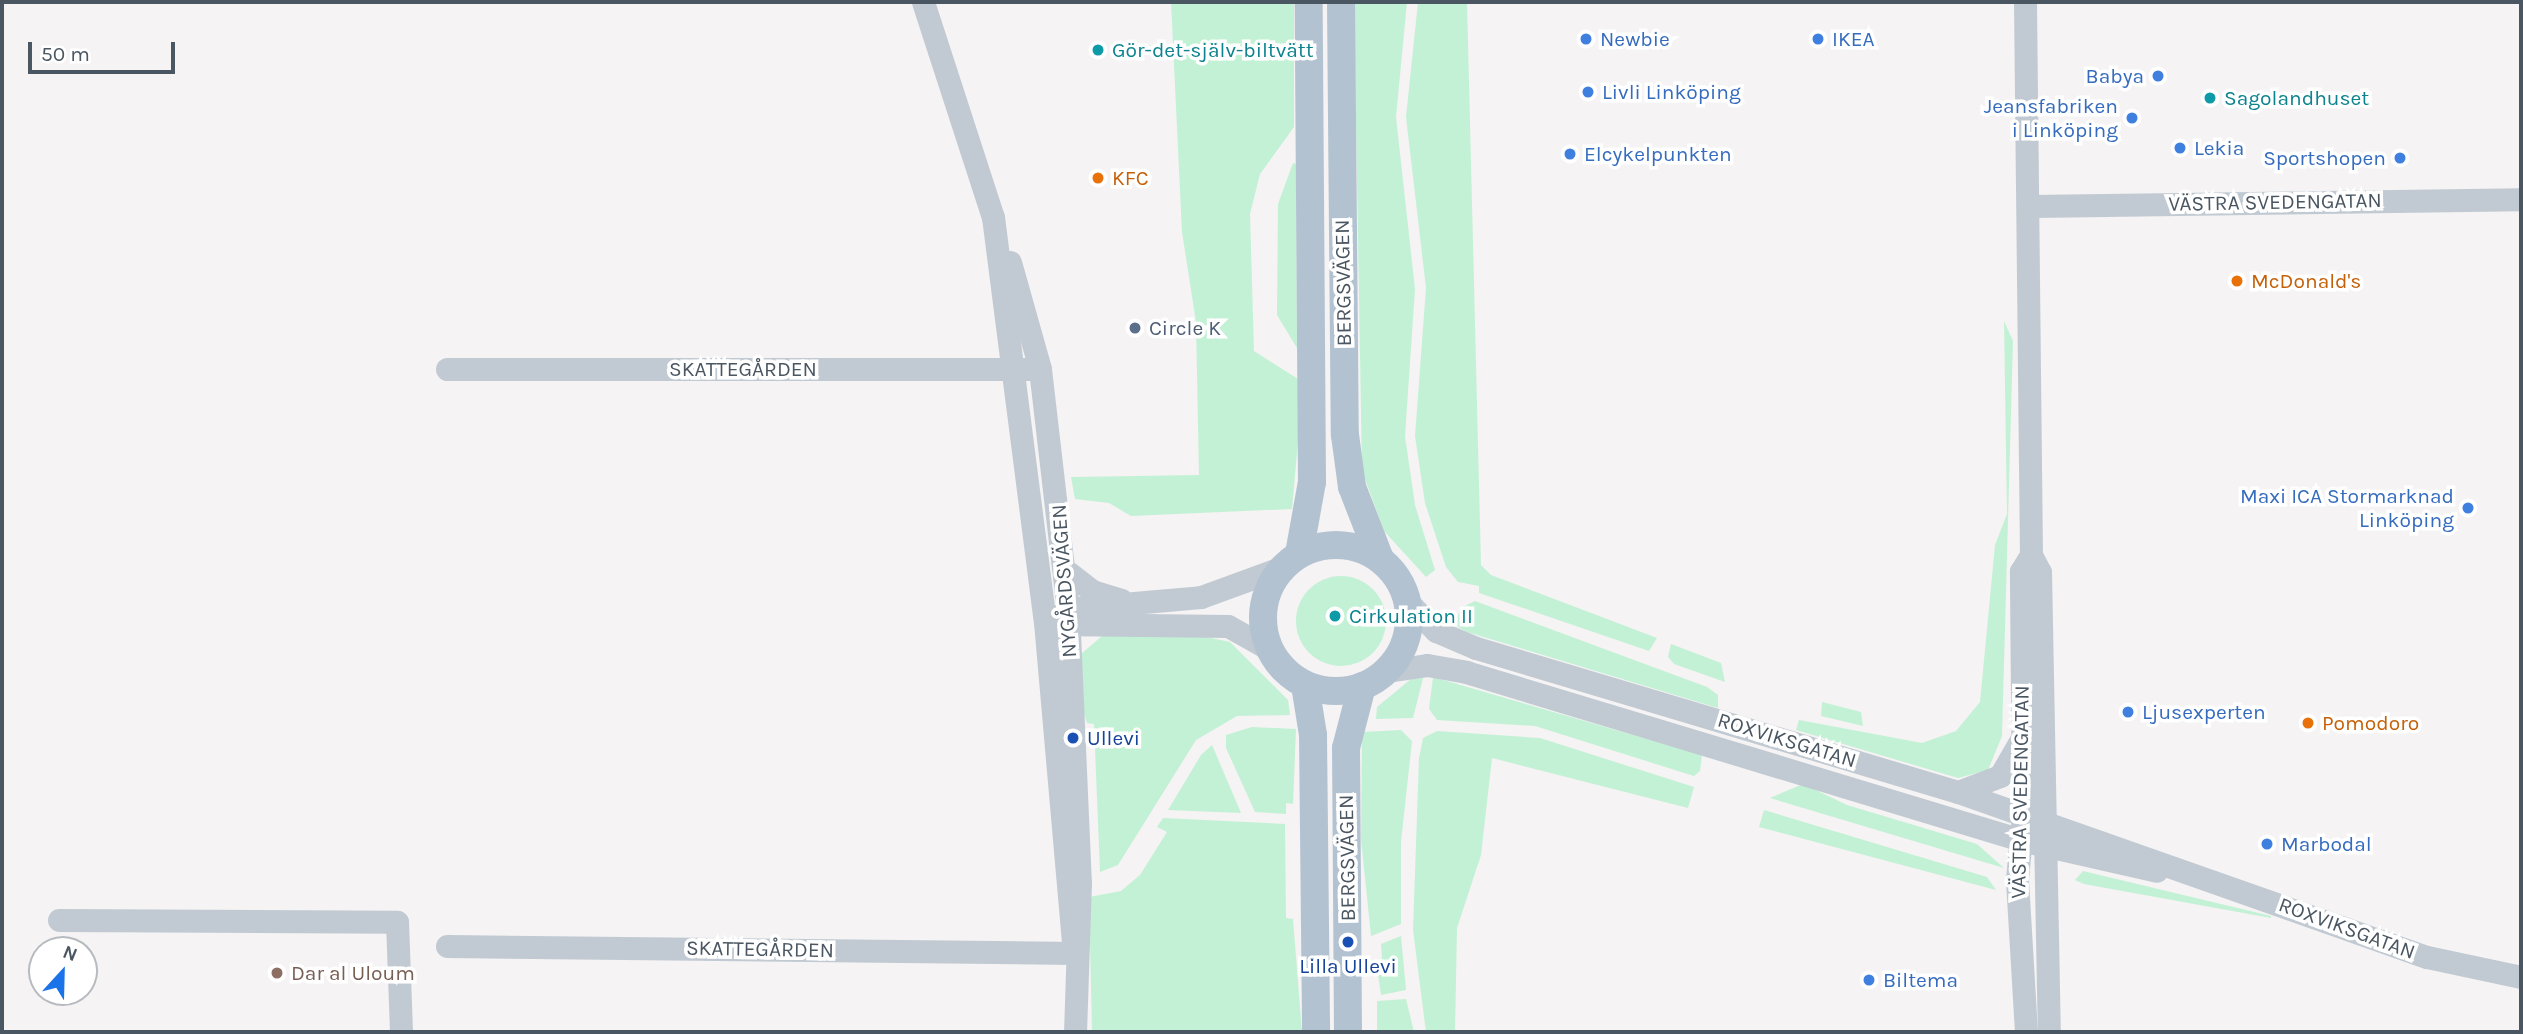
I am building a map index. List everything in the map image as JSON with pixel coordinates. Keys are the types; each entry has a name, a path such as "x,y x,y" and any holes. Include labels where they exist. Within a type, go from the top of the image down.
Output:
{"main road":[{"name":"BERGSVÄGEN","path":"1291,561 1312,482 1309,2"},
{"name":"BERGSVÄGEN","path":"1341,2 1345,435 1352,487 1380,559"},
{"path":"1349,545 1380,559 1407,601 1406,639 1387,671 1362,686 1334,691 1305,685 1269,649 1263,606 1291,561 1349,545"},
{"name":"BERGSVÄGEN","path":"1305,685 1313,735 1316,1032"},
{"name":"BERGSVÄGEN","path":"1348,1032 1346,748 1362,686"}],"street":[{"name":"NYGÅRDSVÄGEN","path":"923,2 1040,369 1068,618 1080,882 1074,953"},
{"name":"VÄSTRA SVEDENGATAN","path":"2025,2 2031,555 2040,572 2047,822 2049,1032"},
{"name":"VÄSTRA SVEDENGATAN","path":"2029,205 2521,199"},
{"name":"NYGÅRDSVÄGEN","path":"993,217 1016,369 1045,622 1074,953 1075,1032"},
{"name":"SKATTEGÅRDEN","path":"447,369 1040,369"},
{"name":"VÄSTRA SVEDENGATAN","path":"2026,1032 2021,840 2021,571 2031,555"},
{"path":"1045,622 1127,601 1212,595 1291,561"},
{"path":"1064,569 1092,591 1127,601"},
{"name":"ROXVIKSGATAN","path":"1407,601 1436,631 1476,648 1958,792 2047,822 2174,873 2450,964 2521,977"},
{"path":"1068,618 1228,626 1269,649"},
{"name":"ROXVIKSGATAN","path":"1387,671 1427,665 1466,672 2021,840 2174,873"},
{"path":"1958,792 2000,775 2022,736"},
{"path":"59,920 397,922 401,1032"},
{"name":"SKATTEGÅRDEN","path":"447,946 1074,953"}],"green space":[{"path":"1171,2 1294,2 1294,127 1260,174 1250,214 1254,351 1298,379 1302,396 1292,509 1131,516 1109,503 1075,499 1071,477 1199,475 1196,322 1182,232"},
{"path":"1354,2 1407,2 1396,117 1415,289 1405,436 1415,505 1435,570 1426,577 1384,531 1362,471"},
{"path":"1418,2 1467,2 1481,565 1491,575 1657,638 1649,651 1479,593 1479,586 1458,582 1446,567 1425,503 1415,436 1426,288 1406,117"},
{"path":"1293,163 1296,164 1297,348 1277,315 1278,204"},
{"path":"2004,321 2013,341 2002,736 1988,770 1958,778 1796,730 1799,720 1922,743 1956,731 1980,702 1995,545 2007,514"},
{"path":"1341,576 1358,579 1373,589 1383,604 1386,621 1383,638 1373,653 1358,663 1341,666 1324,663 1309,653 1299,638 1296,621 1299,604 1309,589 1324,579"},
{"path":"1475,601 1707,687 1718,695 1718,708 1467,632 1454,625 1461,608"},
{"path":"1102,636 1202,636 1230,642 1288,700 1290,715 1237,716 1196,740 1118,865 1100,872 1094,724 1087,723 1079,697 1081,654"},
{"path":"1671,644 1721,663 1725,682 1674,664 1668,657"},
{"path":"1433,677 1702,755 1700,771 1694,776 1535,726 1437,720 1429,709"},
{"path":"1423,678 1413,718 1376,719 1377,707 1411,679"},
{"path":"1822,702 1861,712 1863,726 1821,716"},
{"path":"1252,727 1296,729 1293,804 1286,803 1286,814 1255,812 1226,748 1226,735"},
{"path":"1401,730 1412,741 1401,842 1401,924 1371,936 1361,839 1362,732"},
{"path":"1437,731 1540,738 1694,787 1688,808 1492,758 1481,855 1457,928 1455,1032 1426,1032 1413,930 1419,758 1423,738"},
{"path":"1212,745 1241,813 1168,810 1201,755"},
{"path":"1803,784 1847,805 1977,844 2004,868 1770,798"},
{"path":"1764,810 1987,877 1996,890 1759,827"},
{"path":"1163,818 1285,824 1286,918 1293,919 1302,1032 1092,1032 1089,897 1121,891 1140,875 1167,832 1157,827"},
{"path":"2083,871 2271,918 2084,884 2075,880"},
{"path":"1401,936 1406,990 1381,995 1376,961 1382,960 1381,944"},
{"path":"1406,999 1414,1032 1377,1032 1377,1001"}],"place":[{"name":"Newbie","path":"1586,39"},
{"name":"IKEA","path":"1818,39"},
{"name":"Gör-det-själv-biltvätt","path":"1098,50"},
{"name":"Babya","path":"2158,76"},
{"name":"Livli Linköping","path":"1588,92"},
{"name":"Sagolandhuset","path":"2210,98"},
{"name":"Jeansfabriken i Linköping","path":"2132,118"},
{"name":"Lekia","path":"2180,148"},
{"name":"Elcykelpunkten","path":"1570,154"},
{"name":"Sportshopen","path":"2400,158"},
{"name":"KFC","path":"1098,178"},
{"name":"McDonald's","path":"2237,281"},
{"name":"Circle K","path":"1135,328"},
{"name":"Maxi ICA Stormarknad Linköping","path":"2468,508"},
{"name":"Cirkulation II","path":"1335,616"},
{"name":"Ljusexperten","path":"2128,712"},
{"name":"Pomodoro","path":"2308,723"},
{"name":"Ullevi","path":"1073,738"},
{"name":"Marbodal","path":"2267,844"},
{"name":"Lilla Ullevi","path":"1348,942"},
{"name":"Dar al Uloum","path":"277,973"},
{"name":"Biltema","path":"1869,980"}]}
